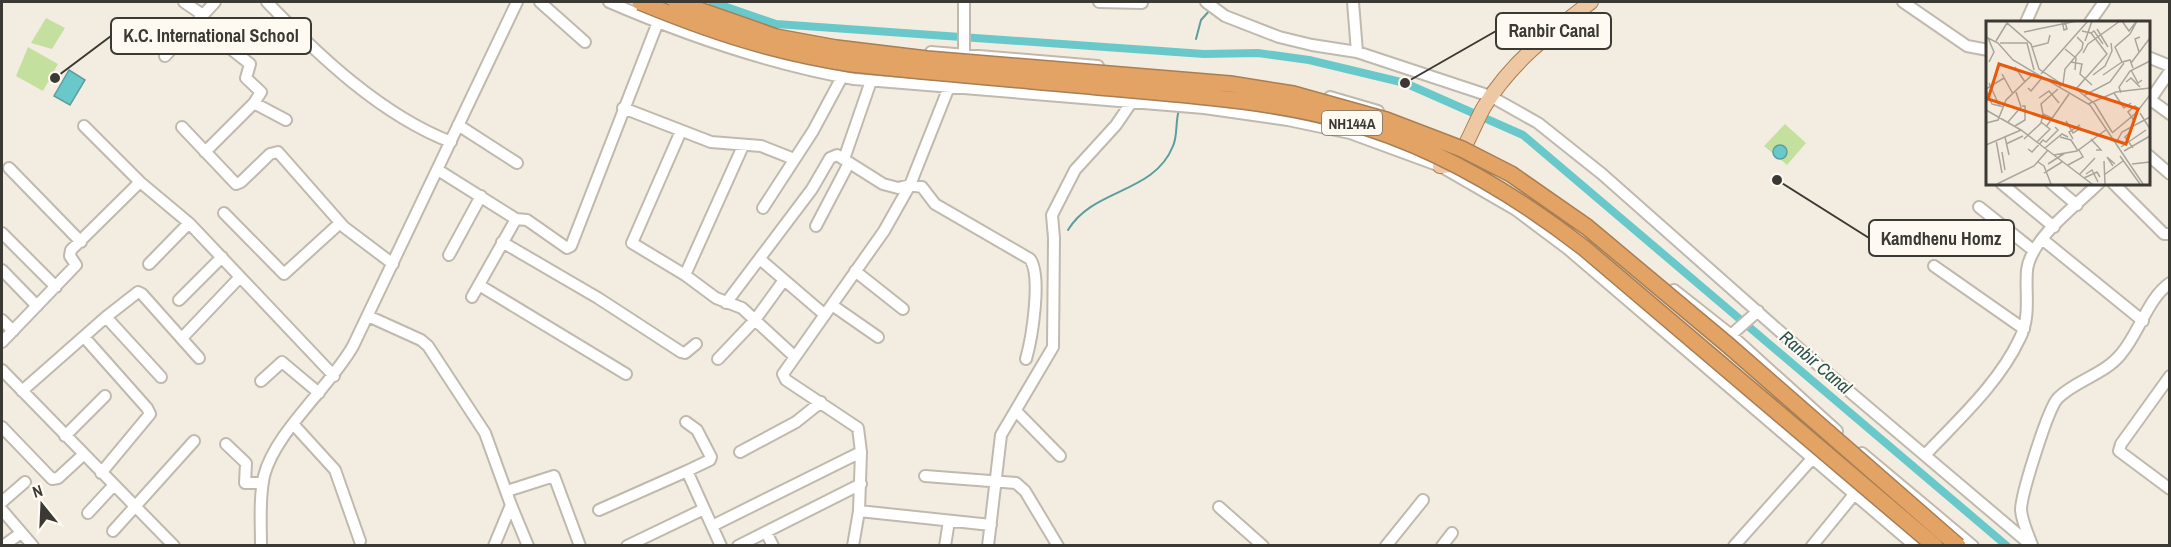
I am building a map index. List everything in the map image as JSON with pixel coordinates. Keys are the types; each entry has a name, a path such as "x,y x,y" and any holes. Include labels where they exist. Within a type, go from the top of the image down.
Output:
{"highway":[{"name":"NH144A","path":"640,2 723,35 811,58 852,64 1146,90 1271,105 1346,121 1420,148 1505,191 1539,213 1584,248 1935,546"},
{"name":"NH144A","path":"676,2 776,37 836,48 976,63 1230,84 1293,94 1376,116 1462,149 1510,174 1587,227 1728,345 1958,546"}],"main road":[{"path":"1440,166 1453,164 1458,159 1488,99 1528,50 1591,2"}],"street":[{"path":"184,2 203,15"},
{"path":"165,56 215,2"},
{"path":"267,2 314,51 342,73 420,129 451,142"},
{"path":"261,546 263,483 269,463 294,425 334,376 368,316 517,2"},
{"path":"540,2 585,42"},
{"path":"609,2 658,22 775,63 842,77 1204,108 1288,120 1350,134 1440,166 1516,210 1568,249 1814,457 1915,546"},
{"path":"695,2 775,30 843,45 961,50 1272,84 1358,104 1465,143 1517,171 1601,229 1734,334 1838,431 1973,546"},
{"path":"961,50 964,2"},
{"path":"1099,2 1142,3"},
{"path":"1206,2 1215,10 1290,40 1358,52 1488,99 1538,123 1577,152 1755,313 2032,545"},
{"path":"1353,2 1358,52"},
{"path":"1903,2 1967,46 1986,50"},
{"path":"2026,21 2035,2"},
{"path":"2091,21 2104,2"},
{"path":"438,170 516,219 527,220 570,248 658,22"},
{"path":"205,152 254,103 261,92 246,78 250,64 212,34"},
{"path":"2150,58 2169,66"},
{"path":"2150,99 2169,71"},
{"path":"763,208 832,99 842,77"},
{"path":"816,226 846,161 871,81"},
{"path":"853,546 866,512 861,484 861,452 856,425 784,378 784,372 884,231 910,185 949,87"},
{"path":"2150,100 2167,108"},
{"path":"254,103 286,120"},
{"path":"988,546 1001,435 1054,342 1052,215 1075,170 1116,125 1131,103"},
{"path":"623,108 711,142 768,148 794,159"},
{"path":"458,125 517,163"},
{"path":"84,126 140,182 189,223 334,376"},
{"path":"182,127 236,184 241,182 270,154 278,152 340,223 393,264"},
{"path":"681,131 632,243 726,303 739,307 795,357"},
{"path":"685,275 743,146"},
{"path":"726,303 761,260 812,189 832,156 837,155 884,184 898,188 910,185 922,188 935,204 1032,262 1035,317 1026,359"},
{"path":"2150,157 2169,174"},
{"path":"9,168 81,242"},
{"path":"2,342 76,266 70,252 140,182"},
{"path":"2002,184 2054,227"},
{"path":"2052,184 2077,205"},
{"path":"1924,454 1977,400 2007,361 2024,330 2027,270 2033,250 2098,184"},
{"path":"2114,184 2164,234 2169,234"},
{"path":"449,255 481,196"},
{"path":"1979,207 2033,250"},
{"path":"224,213 284,274 340,223"},
{"path":"472,297 516,219"},
{"path":"149,264 189,223"},
{"path":"2,233 56,287"},
{"path":"2042,239 2144,321"},
{"path":"502,242 598,297 681,352 685,353 696,344"},
{"path":"179,300 222,257"},
{"path":"761,260 784,280 828,310 878,337"},
{"path":"1934,266 2024,330"},
{"path":"2,270 37,306"},
{"path":"855,271 903,309"},
{"path":"182,338 240,277"},
{"path":"718,359 755,320 784,280"},
{"path":"2032,545 2022,517 2022,498 2052,406 2064,393 2114,362 2144,321 2157,294 2169,283"},
{"path":"479,285 626,374"},
{"path":"22,391 106,316 140,292 199,358"},
{"path":"1734,334 1755,313"},
{"path":"106,316 161,377"},
{"path":"368,316 421,340 428,346 481,426 528,546"},
{"path":"2,320 13,331"},
{"path":"84,337 150,414 101,473"},
{"path":"261,381 282,362 319,393"},
{"path":"2,370 174,546"},
{"path":"2169,376 2119,449 2123,456 2169,489"},
{"path":"65,436 105,396"},
{"path":"740,453 796,422 821,402"},
{"path":"1016,411 1060,456"},
{"path":"599,510 711,459 697,430 686,422"},
{"path":"294,425 335,470 360,541"},
{"path":"2,427 52,479 58,478 84,454"},
{"path":"1734,546 1838,431"},
{"path":"113,531 194,441"},
{"path":"226,444 244,460 245,483 263,483"},
{"path":"712,526 861,452"},
{"path":"687,471 721,546"},
{"path":"507,491 554,476 580,546"},
{"path":"925,476 1020,486 1058,546"},
{"path":"2,502 25,482"},
{"path":"738,546 861,484"},
{"path":"88,513 114,485"},
{"path":"1812,546 1852,497"},
{"path":"1386,546 1423,500"},
{"path":"494,546 511,505"},
{"path":"1219,507 1263,546"},
{"path":"627,546 704,509"},
{"path":"2,510 33,546"},
{"path":"866,512 992,525"},
{"path":"945,546 949,521"},
{"path":"766,532 773,546"},
{"path":"3,546 21,533"},
{"path":"1442,546 1452,534"}],"green space":[{"path":"46,18 65,28 52,49 31,43"},
{"path":"28,47 58,64 43,91 16,76"},
{"path":"1785,124 1806,143 1787,165 1764,146"}],"water":[{"path":"69,70 85,80 70,105 54,96"},
{"path":"1780,145 1785,147 1787,152 1785,157 1780,159 1775,157 1773,152 1775,147"}],"waterway":[{"name":"Ranbir Canal","path":"712,2 776,24 1204,54 1258,53 1309,60 1405,83 1523,135 2007,546"},
{"path":"1196,39 1201,20 1210,10"},
{"path":"1068,230 1079,216 1092,206 1138,183 1164,162 1175,142 1179,110"}],"place":[{"name":"K.C. International School","path":"55,78"},
{"name":"Ranbir Canal","path":"1405,83"},
{"name":"Kamdhenu Homz","path":"1777,180"}]}
